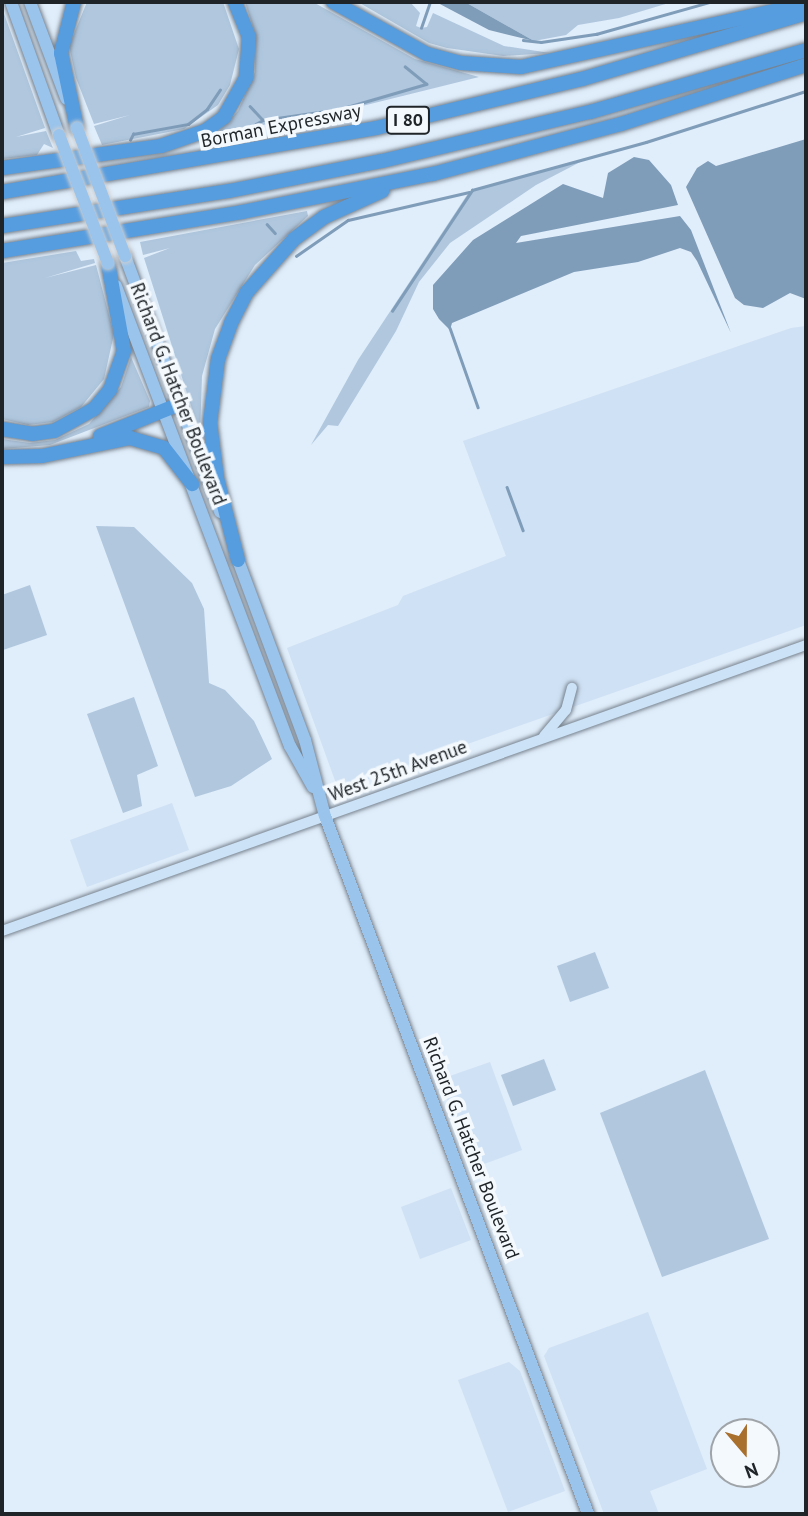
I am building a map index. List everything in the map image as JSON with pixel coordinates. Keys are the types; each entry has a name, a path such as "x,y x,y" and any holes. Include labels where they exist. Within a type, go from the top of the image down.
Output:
{"highway":[{"path":"74,2 61,53 77,128"},
{"path":"2,168 161,146 205,131 224,117 246,78 249,37 234,2"},
{"path":"333,2 427,54 461,63 521,67 806,4"},
{"name":"Borman Expressway","path":"2,192 389,125 595,75 806,13"},
{"name":"I 80","path":"2,226 181,199 382,161 590,112 806,50"},
{"path":"2,251 242,212 433,174 621,124 806,65"},
{"path":"238,560 217,478 210,423 218,359 231,323 247,292 294,239 324,217 364,198 433,174"},
{"path":"2,429 32,434 54,431 94,409 110,390 124,351 108,263"},
{"path":"2,457 42,456 69,448 180,404"},
{"path":"69,448 130,438 149,441 175,458 192,484"}],"main road":[{"name":"Richard G. Hatcher Boulevard","path":"11,2 290,746 318,796"},
{"name":"Richard G. Hatcher Boulevard","path":"30,2 305,740 325,816 588,1514"}],"street":[{"name":"West 25th Avenue","path":"2,930 806,645"},
{"path":"542,738 566,710 572,688"}],"shaded area":[{"path":"87,2 223,2 239,49 230,85 218,105 184,129 102,145 94,126 130,115 94,124 76,78 69,46"},
{"path":"245,2 313,2 415,59 479,77 342,111 217,133 238,111 255,72 255,34"},
{"path":"358,2 410,2 420,13 416,26 421,28 427,27 433,13 504,46 550,53 503,56 447,48 429,43"},
{"path":"427,2 465,2 534,41 489,30 438,3"},
{"path":"465,2 672,2 619,18 578,25 566,35 534,41"},
{"path":"2,8 45,128 16,137 46,131 53,148 44,144 37,155 2,159"},
{"path":"806,139 806,299 790,293 763,308 744,305 735,298 686,187 697,168 708,161 716,166"},
{"path":"634,157 649,160 671,185 678,205 521,236 516,243 680,216 691,230 731,333 697,261 691,252 680,248 638,262 574,272 452,323 450,330 439,319 433,309 433,285 473,240 563,184 603,198 608,173"},
{"path":"586,159 536,185 450,243 419,282 396,331 338,426 328,425 311,445 358,360 469,192"},
{"path":"307,211 308,216 255,265 215,329 202,376 200,434 144,258 170,248 143,255 140,242"},
{"path":"76,251 81,261 94,259 95,263 45,278 96,265 114,334 104,379 81,407 53,422 28,425 2,419 2,263"},
{"path":"806,326 806,625 354,784 337,786 287,648 398,605 403,596 506,556 463,441 791,328"},
{"path":"131,357 150,401 149,407 50,445 2,449 2,439 30,443 55,440 89,424 121,387"},
{"path":"96,526 134,527 192,583 204,609 209,683 225,690 254,721 272,759 231,786 195,797"},
{"path":"30,585 47,635 3,650 2,595"},
{"path":"134,697 158,766 137,775 142,806 123,813 87,714"},
{"path":"172,803 189,850 87,887 70,840"},
{"path":"595,952 609,988 570,1002 557,966"},
{"path":"544,1059 556,1090 513,1106 501,1075"},
{"path":"490,1062 522,1150 473,1168 442,1086 447,1077"},
{"path":"705,1070 769,1239 662,1277 600,1113"},
{"path":"451,1188 471,1240 420,1259 401,1207"},
{"path":"648,1312 707,1469 650,1491 659,1514 604,1514 544,1356 549,1348"},
{"path":"509,1362 520,1371 565,1491 508,1512 458,1380"}],"waterway":[{"path":"421,28 430,2"},
{"path":"523,40 541,42 596,34 710,2"},
{"path":"249,128 263,120 340,109 426,84 405,67"},
{"path":"130,140 133,134 188,124 207,109 220,90"},
{"path":"392,311 472,190 646,142 806,91"},
{"path":"250,106 263,120"},
{"path":"296,256 348,220 469,192"},
{"path":"267,224 275,233"},
{"path":"450,328 478,407"},
{"path":"507,487 523,530"}]}
